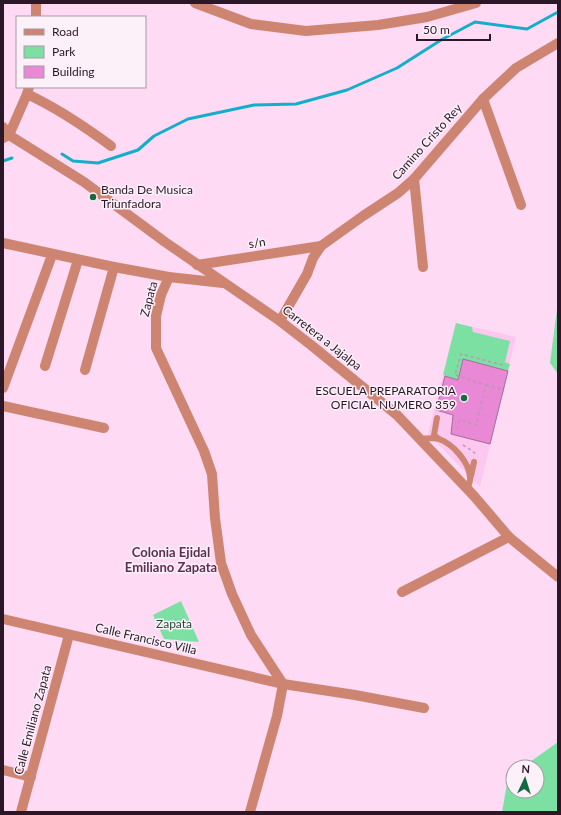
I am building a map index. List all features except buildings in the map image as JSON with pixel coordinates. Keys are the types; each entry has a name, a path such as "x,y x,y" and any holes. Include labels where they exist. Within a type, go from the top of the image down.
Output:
{"street":[{"path":"36,3 36,16"},
{"path":"195,3 251,24 306,32 378,25 427,17 476,3"},
{"name":"Camino Cristo Rey","path":"280,321 307,274 313,258 321,246 398,193 414,179 483,99 516,68 556,46"},
{"path":"110,146 92,132 28,90 5,133 84,182 225,284"},
{"path":"483,99 521,205"},
{"path":"414,179 423,267"},
{"name":"Carretera a Jajalpa","path":"3,243 114,267 169,277 225,284 280,321 398,415 468,489 509,537 558,577"},
{"name":"s/n","path":"197,265 321,246"},
{"path":"3,388 52,254"},
{"path":"45,366 78,260"},
{"path":"85,370 114,267"},
{"name":"Zapata","path":"169,277 156,316 156,348 199,438 212,474 220,563 232,594 251,635 283,684"},
{"path":"3,406 104,428"},
{"path":"402,592 509,537"},
{"name":"Calle Francisco Villa","path":"3,620 283,684 355,695 424,708"},
{"name":"Calle Emiliano Zapata","path":"21,812 69,635"},
{"path":"250,812 278,716 283,684"},
{"path":"3,770 31,777"}],"lane":[{"path":"437,418 434,435 451,446 459,455 468,467 471,478"},
{"path":"420,439 438,439"},
{"path":"468,489 474,462"}],"path":[{"path":"502,389 455,375 461,354 506,366"},
{"path":"457,429 460,420 476,425 486,385"}],"shaded area":[{"name":"ESCUELA PREPARATORIA OFICIAL NUMERO 359","path":"456,323 516,337 480,487 428,434"}],"green space":[{"path":"558,302 558,374 550,363"},
{"path":"456,323 472,327 473,332 510,341 505,362 510,364 508,371 463,359 459,373 505,385 503,393 443,375"},
{"name":"Zapata","path":"181,601 199,642 164,639 153,615"},
{"path":"558,742 558,812 502,812 505,795 505,799 545,799 545,759 534,759"}],"waterway":[{"path":"62,154 73,161 98,163 138,150 154,136 188,119 254,105 296,104 347,90 397,68 441,40 475,22 527,29 558,12"},
{"path":"3,161 12,158"}],"place":[{"name":"Banda De Musica Triunfadora","path":"93,197"},
{"name":"ESCUELA PREPARATORIA OFICIAL NUMERO 359","path":"464,398"}],"district":[{"name":"Colonia Ejidal Emiliano Zapata","path":"171,560"}]}
